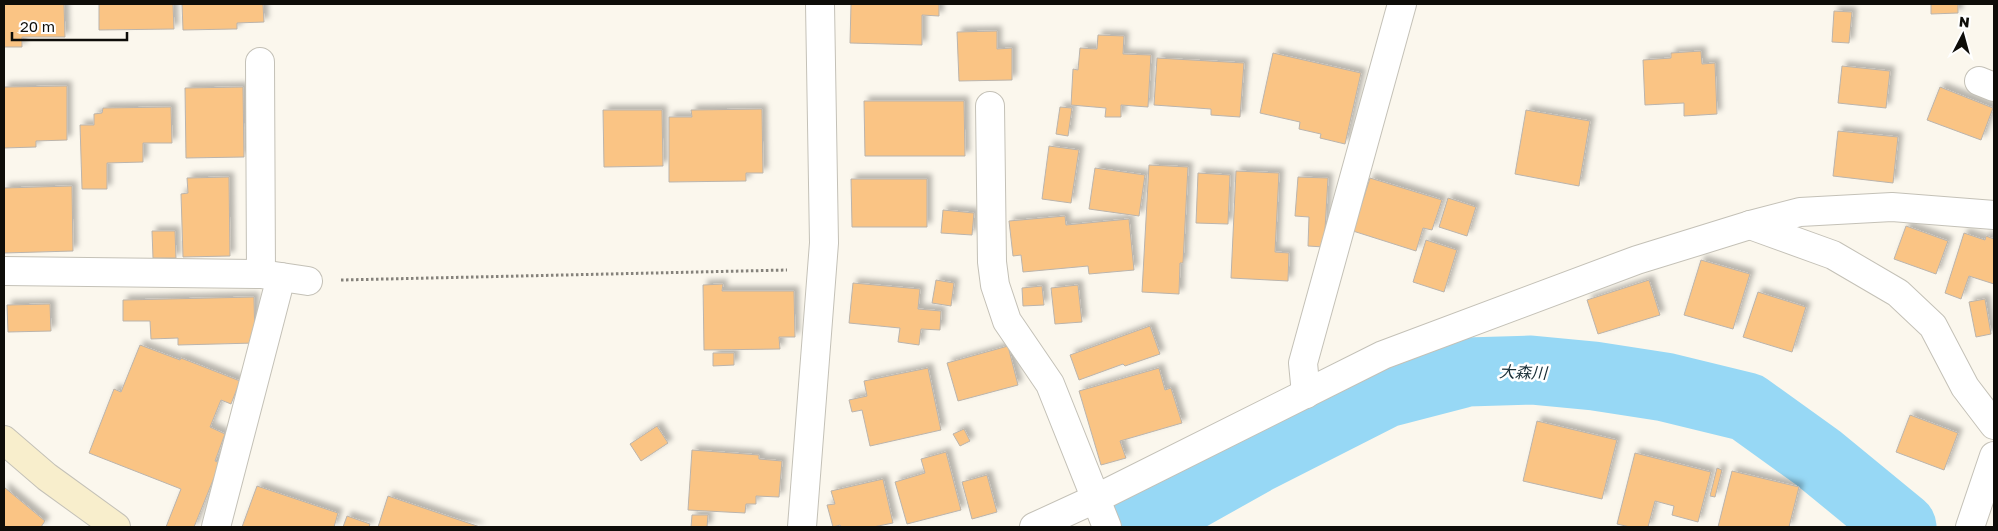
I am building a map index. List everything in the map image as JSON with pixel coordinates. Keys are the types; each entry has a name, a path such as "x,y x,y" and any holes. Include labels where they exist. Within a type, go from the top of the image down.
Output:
{"street":[{"path":"802,527 824,243 820,4"},
{"path":"1306,394 1303,363 1402,4"},
{"path":"216,527 271,275 260,62"},
{"path":"990,106 992,262 995,285 1008,321 1050,384 1106,527"},
{"path":"1034,527 1095,499 1392,352 1637,260 1750,225 1800,212 1892,207 1994,215"},
{"path":"1750,225 1832,255 1898,293 1933,326 1965,387 1994,425"},
{"path":"4,271 271,275 308,281"},
{"path":"4,440 47,477 116,527"},
{"path":"1970,527 1994,456"}],"path":[{"path":"308,281 823,269"}],"building":[{"path":"4,4 64,4 65,37 22,37 22,47 4,47"},
{"path":"99,4 173,4 174,29 99,30"},
{"path":"182,4 263,4 264,22 237,23 237,29 183,30"},
{"path":"851,4 939,4 939,16 922,15 922,45 850,43"},
{"path":"1931,4 1958,4 1958,13 1931,14"},
{"path":"1834,11 1852,12 1849,43 1832,42"},
{"path":"997,31 997,49 1012,48 1012,80 959,81 957,32"},
{"path":"1098,35 1124,36 1123,54 1151,55 1148,107 1121,105 1121,117 1105,117 1106,108 1071,105 1073,69 1078,70 1080,48 1097,49"},
{"path":"1701,51 1702,64 1715,63 1717,114 1684,116 1684,103 1645,105 1643,60 1671,58 1671,53"},
{"path":"1273,53 1361,73 1345,144 1320,138 1321,134 1299,129 1300,122 1260,113"},
{"path":"1157,58 1244,63 1240,117 1211,115 1211,109 1154,105"},
{"path":"1842,66 1890,71 1886,108 1838,103"},
{"path":"67,86 67,140 36,141 36,147 4,148 4,87"},
{"path":"243,87 244,157 186,158 185,88"},
{"path":"1940,87 1993,108 1981,140 1927,120"},
{"path":"864,101 964,101 965,156 865,156"},
{"path":"171,107 172,143 143,143 143,162 107,163 107,189 82,189 80,125 94,125 94,114 102,113 103,108"},
{"path":"1060,107 1072,108 1068,136 1056,134"},
{"path":"762,109 763,173 746,173 746,181 669,182 669,117 692,117 691,110"},
{"path":"603,110 662,110 663,166 604,167"},
{"path":"1526,110 1590,121 1579,186 1515,174"},
{"path":"1838,131 1898,137 1893,183 1833,176"},
{"path":"1049,146 1079,150 1071,203 1042,199"},
{"path":"1149,165 1188,167 1183,263 1180,263 1179,294 1142,292"},
{"path":"1095,168 1145,175 1139,216 1089,209"},
{"path":"1236,171 1279,173 1275,252 1289,253 1288,281 1231,278"},
{"path":"1198,173 1230,175 1228,224 1196,223"},
{"path":"229,177 230,256 183,257 181,194 188,193 187,178"},
{"path":"1298,177 1328,178 1324,247 1308,246 1309,217 1295,216"},
{"path":"1370,178 1442,200 1432,230 1423,228 1416,251 1353,231"},
{"path":"851,179 927,179 927,227 852,227"},
{"path":"72,186 73,251 4,253 4,188"},
{"path":"1448,198 1476,207 1467,236 1439,227"},
{"path":"943,210 974,213 972,235 941,233"},
{"path":"1065,216 1066,225 1129,219 1134,270 1089,274 1088,266 1023,272 1021,255 1013,256 1009,221"},
{"path":"1906,226 1948,241 1936,274 1894,259"},
{"path":"152,231 175,231 176,258 153,258"},
{"path":"1964,233 1985,240 1986,236 1994,239 1994,284 1969,276 1961,299 1945,293"},
{"path":"1426,240 1457,250 1444,292 1413,282"},
{"path":"1701,260 1750,274 1733,329 1684,315"},
{"path":"936,280 954,283 951,306 932,303"},
{"path":"1649,280 1660,315 1598,334 1587,300"},
{"path":"853,283 920,289 918,309 941,311 940,330 921,329 919,345 898,342 900,328 849,323"},
{"path":"723,284 722,291 794,291 795,337 779,337 780,349 704,350 703,285"},
{"path":"1078,285 1082,322 1055,324 1051,288"},
{"path":"1042,286 1044,305 1023,306 1022,288"},
{"path":"1758,292 1806,307 1792,352 1743,337"},
{"path":"254,297 255,343 178,345 178,338 151,339 150,321 123,321 123,300"},
{"path":"1985,299 1991,334 1976,337 1969,302"},
{"path":"50,304 51,331 8,332 7,305"},
{"path":"1150,326 1160,354 1125,366 1123,364 1079,380 1070,355"},
{"path":"140,345 180,360 181,358 240,381 231,404 221,400 210,427 225,434 215,461 220,463 194,527 166,527 181,489 89,453 114,389 121,392"},
{"path":"1008,346 1018,385 958,401 947,363"},
{"path":"713,353 734,353 734,365 713,366"},
{"path":"928,368 941,430 870,446 862,410 852,412 849,400 867,396 864,381"},
{"path":"1159,368 1165,390 1171,388 1182,423 1120,441 1126,458 1101,465 1079,391"},
{"path":"1910,415 1958,433 1944,470 1896,452"},
{"path":"1537,421 1617,440 1602,499 1523,481"},
{"path":"657,426 668,443 641,461 630,444"},
{"path":"964,429 970,441 960,446 953,434"},
{"path":"692,450 759,455 759,459 782,461 779,497 756,496 756,504 746,504 745,513 688,510"},
{"path":"946,452 961,510 907,524 895,482 925,473 921,459"},
{"path":"1635,453 1711,472 1698,522 1672,515 1674,506 1655,501 1648,527 1630,527 1617,524"},
{"path":"1717,468 1722,470 1715,497 1710,496"},
{"path":"1732,471 1799,487 1789,527 1718,527"},
{"path":"987,475 997,512 972,519 962,482"},
{"path":"883,479 893,523 873,527 841,527 840,525 833,527 827,505 835,504 831,491"},
{"path":"257,486 338,513 334,527 242,527"},
{"path":"4,487 45,521 41,527 4,527"},
{"path":"388,496 480,527 378,527"},
{"path":"692,515 708,515 707,527 691,527"},
{"path":"347,516 370,524 369,527 343,527"}],"waterway":[{"name":"大森川","path":"1135,527 1258,458 1386,393 1467,372 1531,370 1594,376 1665,387 1747,407 1818,458 1902,527"}]}
